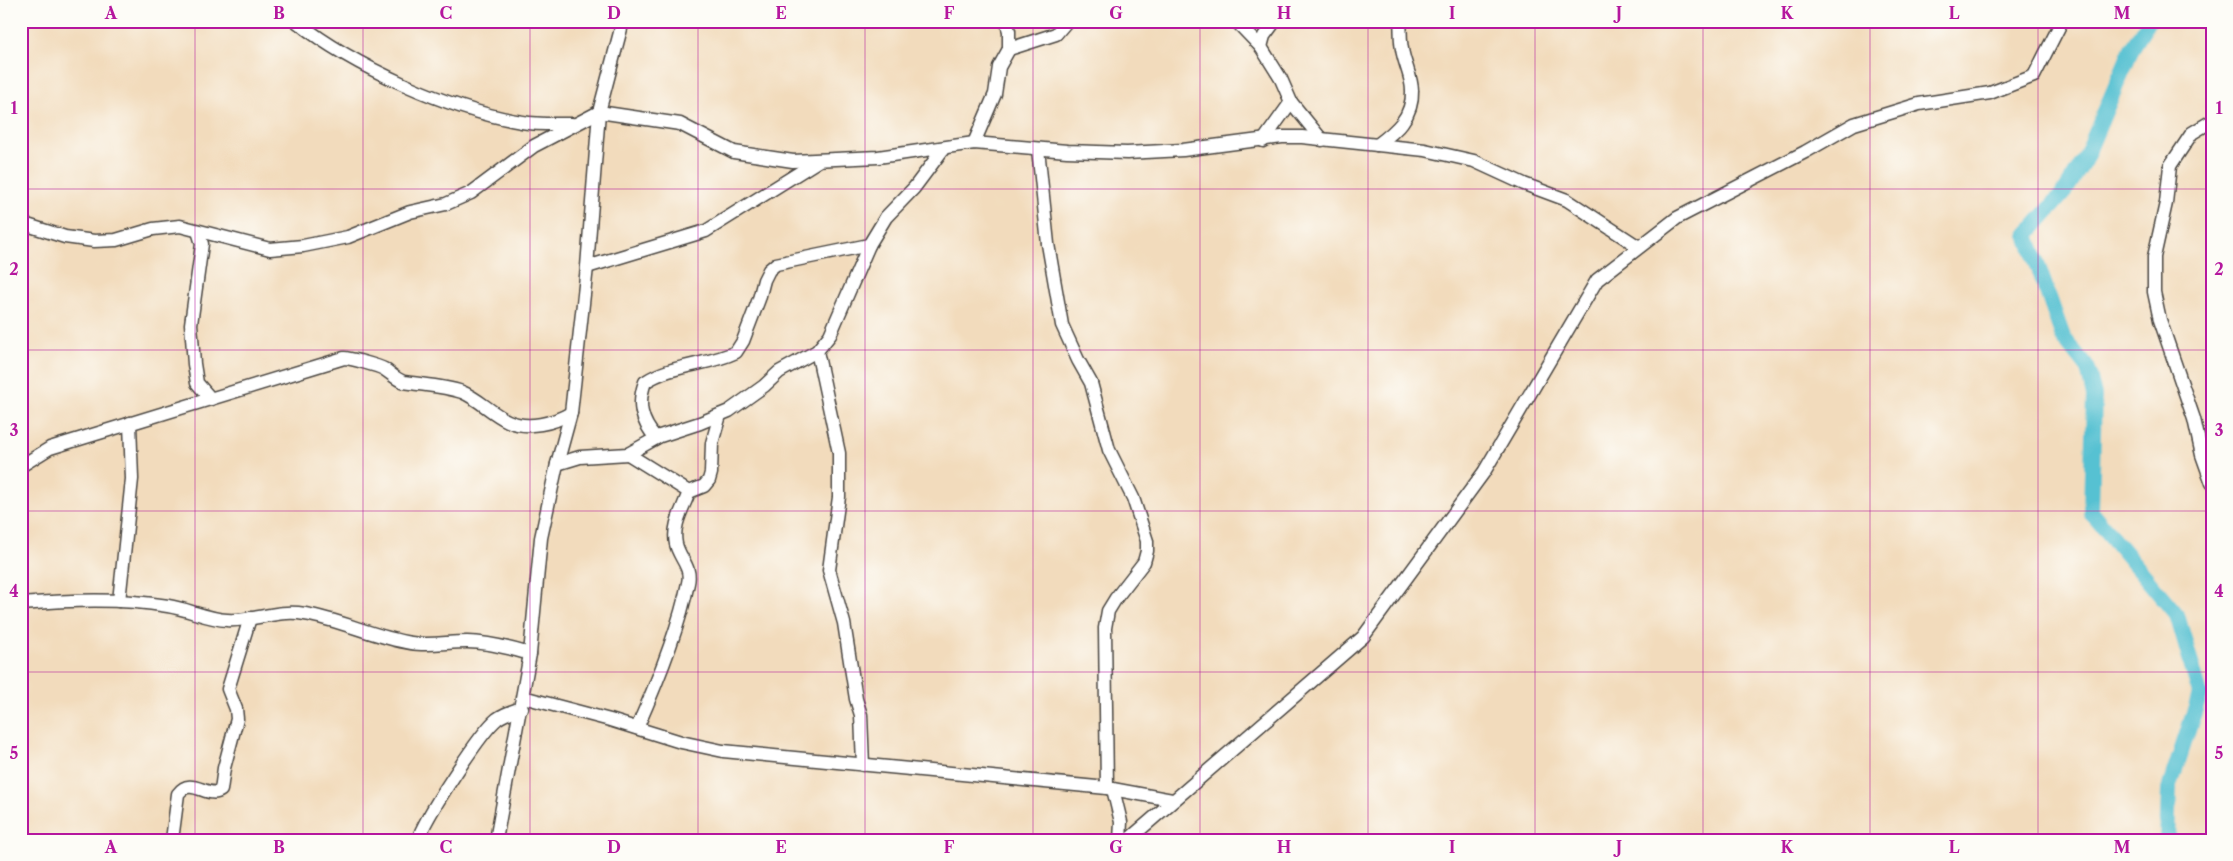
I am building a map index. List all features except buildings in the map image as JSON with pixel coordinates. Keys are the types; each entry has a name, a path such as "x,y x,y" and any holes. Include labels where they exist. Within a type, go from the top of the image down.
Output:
{"street":[{"path":"296,21 328,45 399,82 428,94 522,122 575,124"},
{"path":"496,840 530,654 540,538 556,464 571,413 587,267 599,112 624,21"},
{"path":"974,144 995,94 999,67 1009,49 1010,31 1006,21"},
{"path":"1009,49 1056,34 1067,21"},
{"path":"1236,21 1261,47 1281,79 1291,102 1322,140"},
{"path":"1261,47 1264,36 1275,21"},
{"path":"1377,145 1401,125 1407,116 1410,106 1412,91 1401,48 1400,21"},
{"path":"1128,840 1172,800 1363,637 1484,472 1597,280 1677,218 1805,152 1854,124 1919,104 1990,93 2034,76 2062,21"},
{"path":"1263,141 1291,102"},
{"path":"21,223 64,237 94,241 116,240 164,227 186,227 270,249 303,246 348,237 410,212 446,204 471,193 534,146 599,112 680,124 734,152 793,161 878,157 927,152 974,144 1127,153 1183,150 1282,137 1425,150 1474,161 1524,184 1567,200 1639,247"},
{"path":"2212,121 2192,133 2170,166 2166,203 2154,257 2154,292 2160,320 2194,419 2202,455 2212,483"},
{"path":"556,464 580,457 628,454 656,438 720,415 764,386 779,372 817,351 830,335 869,245 886,217 914,188 944,148"},
{"path":"1038,149 1048,244 1062,325 1091,383 1109,450 1133,498 1147,541 1144,562 1108,611 1106,628 1110,788 1121,822 1120,840"},
{"path":"587,267 706,231 818,161"},
{"path":"198,231 202,244 192,324 196,377 199,388 211,399"},
{"path":"202,244 212,234"},
{"path":"656,438 642,417 640,404 645,382 684,365 708,361 736,352 743,340 759,299 764,280 769,270 776,264 869,245"},
{"path":"817,351 839,453 840,471 837,524 829,570 831,583 844,623 860,715 863,765"},
{"path":"21,466 50,448 92,437 184,406 344,358 377,365 385,369 395,380 460,392 484,404 509,422 516,424 558,421 571,413"},
{"path":"184,406 191,394 196,377"},
{"path":"637,728 670,645 689,582 688,567 676,544 678,517 689,492 704,486 709,480 711,474 712,443 720,415"},
{"path":"119,601 132,480 130,423"},
{"path":"563,442 580,457"},
{"path":"628,454 689,492"},
{"path":"21,604 67,601 119,601 170,606 218,620 232,621 277,612 302,613 319,616 369,634 413,644 468,642 505,647 530,654"},
{"path":"172,840 178,794 181,790 192,786 212,793 221,790 224,768 237,719 236,709 228,690 250,618"},
{"path":"418,840 454,778 496,720 522,702 637,728 680,742 723,751 1110,788 1172,800"}],"waterway":[{"path":"2149,21 2132,48 2084,161 2066,190 2027,235 2063,337 2088,369 2094,396 2091,512 2177,615 2200,694 2169,789 2167,840"}]}
